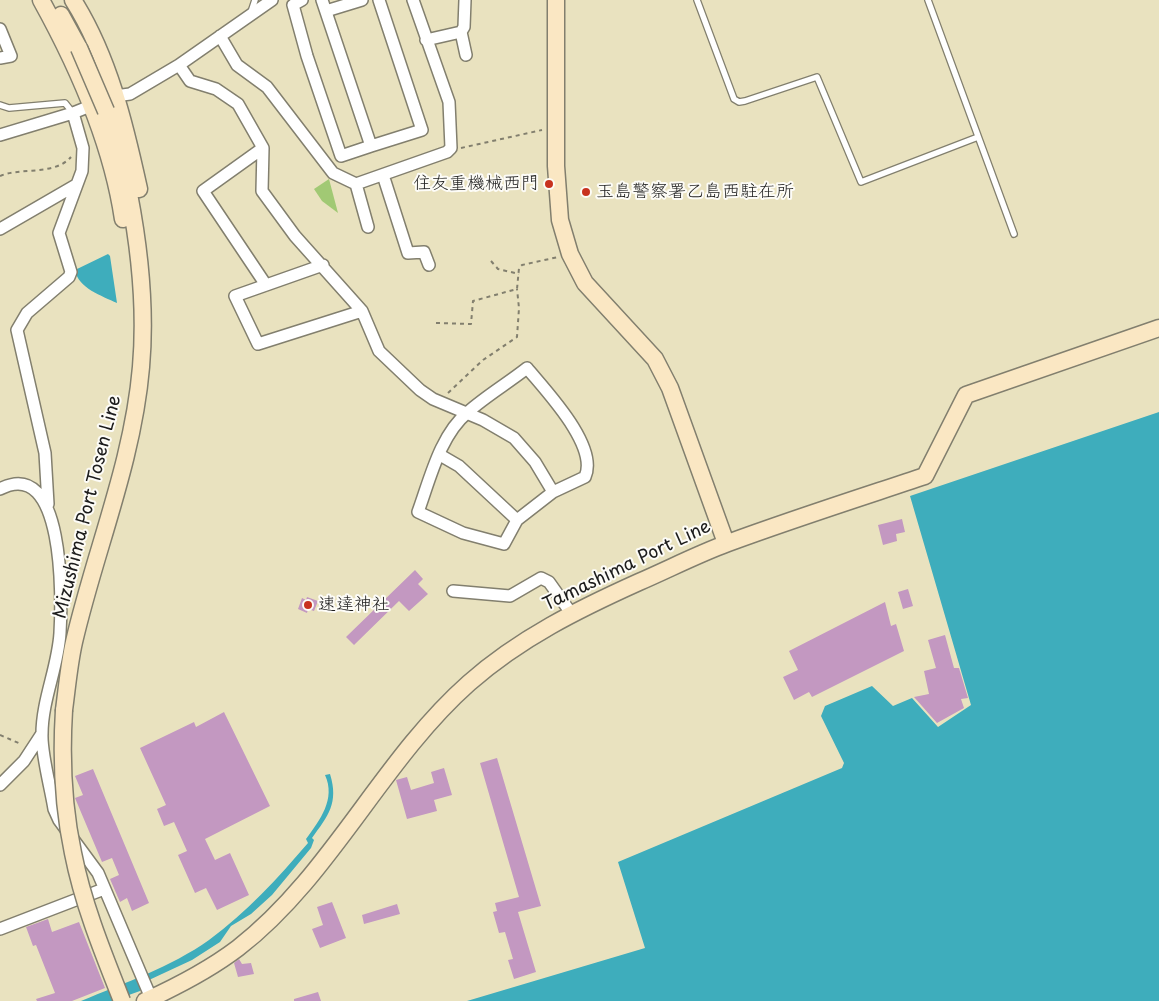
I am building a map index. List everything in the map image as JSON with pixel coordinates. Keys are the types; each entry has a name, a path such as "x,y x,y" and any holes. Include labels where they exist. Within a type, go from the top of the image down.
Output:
{"main road":[{"path":"41,0 56,28 104,141 123,216 131,279 132,365 136,405"},
{"name":"Mizushima Port Tosen Line","path":"52,0 79,48 106,111 129,193 141,273 143,332 136,405 103,544 74,643 64,710 62,748 64,787 73,854 93,925 122,1001"},
{"path":"73,0 100,55 126,133 138,186 152,270 153,334 149,372 136,405"},
{"name":"Tamashima Port Line","path":"148,1000 199,975 238,948 273,916 313,872 431,723 469,683 508,651 571,612 726,543 670,388 658,366 633,334 585,283 570,254 560,220 556,127 556,0"},
{"path":"726,543 925,476 966,395 1159,328"}],"street":[{"path":"0,135 74,113 115,96 130,94 179,65 272,0"},
{"path":"302,0 293,5 307,56 341,156 422,130 379,0"},
{"path":"362,0 324,5 371,146"},
{"path":"220,36 237,65 267,87 333,173 356,184 447,152 451,148 449,102 413,0"},
{"path":"465,0 464,27 462,32 466,55"},
{"path":"0,29 11,56 0,58"},
{"path":"426,40 462,32"},
{"path":"179,65 190,81 216,89 238,104 263,148 262,191 295,236 362,311 379,351 420,390 438,401 500,429 514,438 535,462 554,492"},
{"path":"48,508 45,453 17,330 27,313 69,278 71,272 59,233 82,171 83,148 74,113"},
{"path":"263,148 203,190 266,285"},
{"path":"383,175 408,253 424,252 429,265"},
{"path":"356,184 368,228"},
{"path":"0,229 76,185"},
{"path":"323,266 234,296 258,344 362,311"},
{"path":"527,368 573,426 586,459 588,470 585,477 554,492 517,520 504,544 463,533 418,512 440,454 452,432 467,413 527,368"},
{"path":"440,454 459,466 517,520"},
{"path":"0,489 12,485 30,486 38,491 53,521 59,576 60,635 41,735 54,809 59,820 94,867 148,1000"},
{"path":"453,591 510,596 541,578 548,582 571,612"},
{"path":"0,785 24,762 41,735"},
{"path":"0,929 104,889"}],"lane":[{"path":"250,14 255,0"},
{"path":"697,0 734,99 738,102 745,101 817,77 861,182 978,137"},
{"path":"928,0 1014,234"},
{"path":"0,105 9,108 65,103 74,113"}],"path":[{"path":"451,148 556,127"},
{"path":"0,176 9,172 48,168 61,164 71,157 80,138"},
{"path":"438,401 459,384 483,360 516,339 519,324 518,274 522,265 570,254"},
{"path":"491,261 498,269 518,274"},
{"path":"436,324 471,324 473,300 517,289"},
{"path":"0,735 32,749"}],"green space":[{"path":"329,179 338,213 322,201 314,189"}],"water":[{"path":"108,254 110,256 117,303 86,287 77,276 75,270"},
{"path":"1159,412 1159,1001 467,1001 645,948 618,862 842,768 844,763 821,716 825,706 872,686 893,706 912,698 938,727 971,705 910,496"},
{"path":"330,774 333,793 327,816 312,838 314,840 311,848 272,895 251,914 231,926 220,942 192,960 149,980 140,991 112,1001 81,1001 147,974 194,950 236,918 273,882 308,843 306,839 321,817 328,801 329,792 325,775"}],"building":[{"path":"902,519 905,532 896,534 897,541 883,545 878,525"},
{"path":"415,570 423,579 418,584 428,594 409,611 399,601 354,645 346,637"},
{"path":"908,589 913,606 903,609 898,592"},
{"name":"速達神社","path":"307,597 318,601 314,611 308,609 307,613 298,609 302,598 306,600"},
{"path":"885,602 891,626 896,624 904,651 812,697 809,692 794,700 783,677 798,670 789,651"},
{"path":"945,635 954,668 959,668 968,698 961,699 964,708 937,723 914,697 929,694 924,671 936,668 928,640"},
{"path":"224,712 270,806 205,839 215,860 230,853 249,895 217,910 206,888 195,893 178,855 187,851 174,822 164,826 157,809 166,805 140,748 194,722 196,727"},
{"path":"497,758 541,906 518,912 536,972 514,979 508,960 513,959 505,932 499,933 493,912 497,911 495,903 519,897 480,763"},
{"path":"444,768 452,795 434,800 437,811 407,819 396,780 407,777 411,790 434,783 431,772"},
{"path":"93,769 149,903 132,911 127,898 120,902 110,879 119,875 112,858 102,862 75,798 83,795 75,776"},
{"path":"332,902 346,938 320,948 312,929 323,925 317,907"},
{"path":"397,904 400,914 364,924 362,915"},
{"path":"48,919 52,932 79,922 105,988 72,1001 37,1001 36,999 55,993 36,945 33,946 26,927"},
{"path":"239,959 242,964 251,963 254,974 238,977 234,963"},
{"path":"318,992 321,1001 294,1001 294,999"}],"place":[{"name":"住友重機械西門","path":"549,184"},
{"name":"玉島警察署乙島西駐在所","path":"586,192"},
{"name":"速達神社","path":"308,605"}]}
